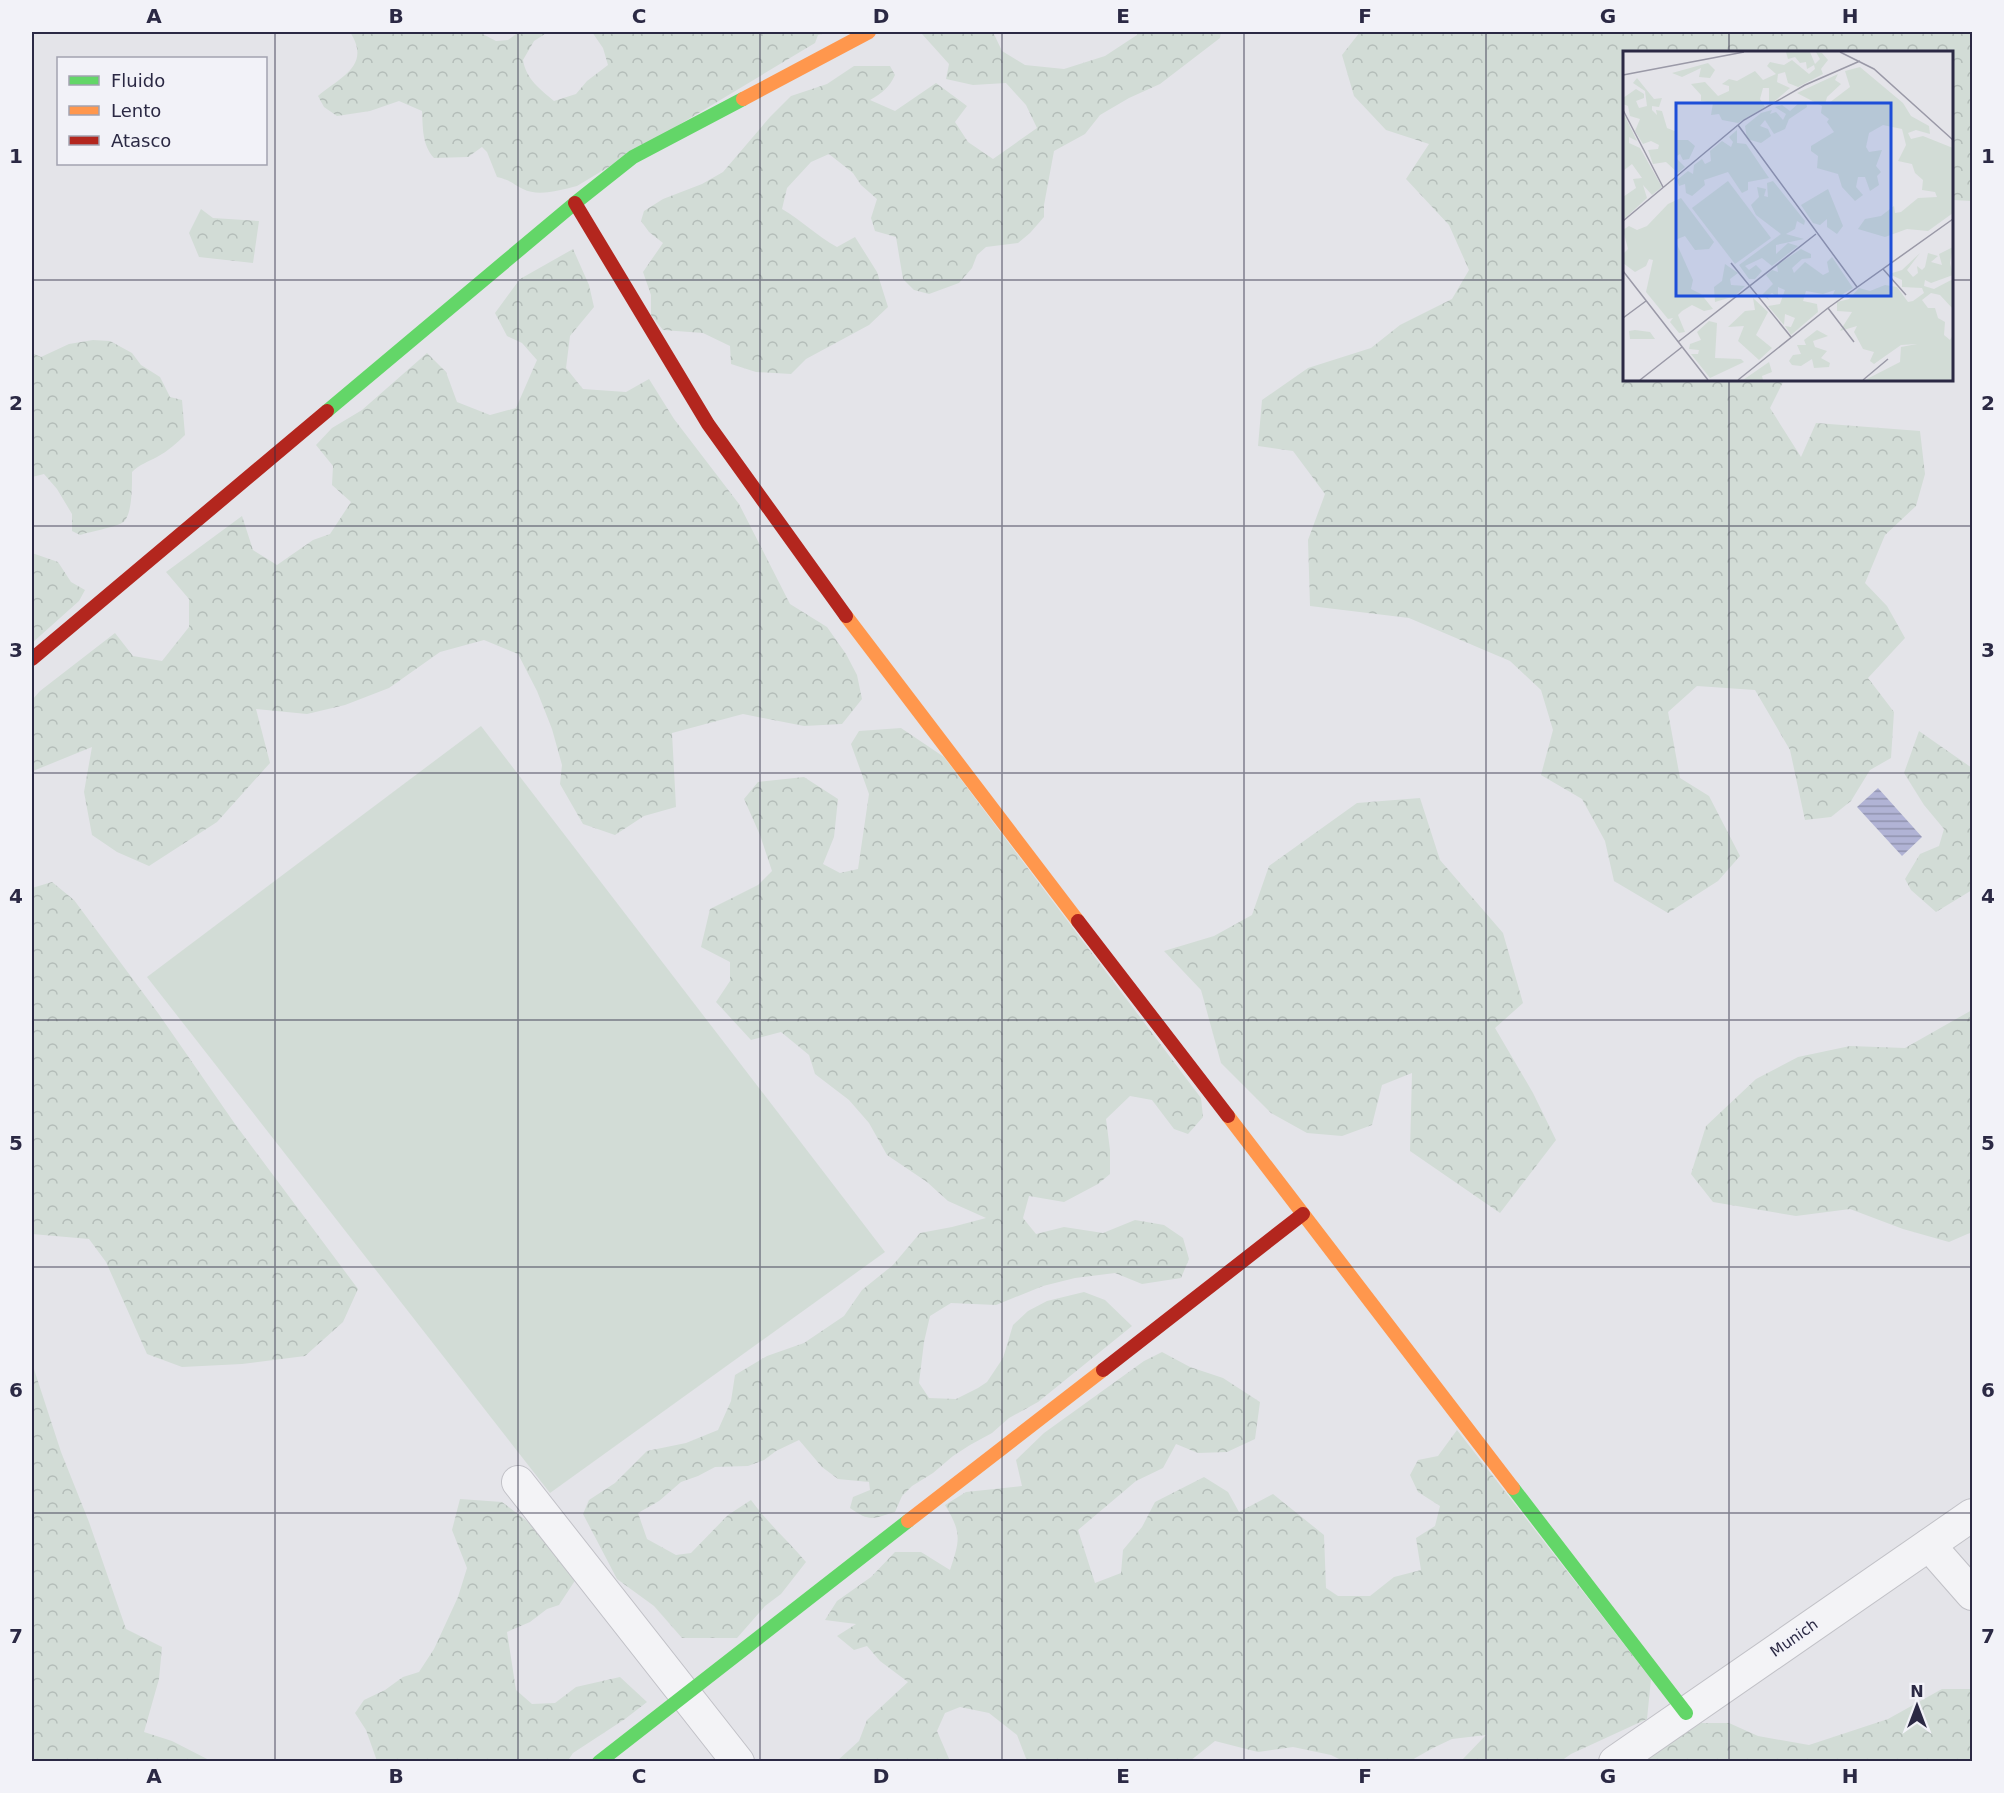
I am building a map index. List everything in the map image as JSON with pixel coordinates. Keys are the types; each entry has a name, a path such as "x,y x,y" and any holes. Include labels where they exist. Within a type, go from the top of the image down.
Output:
{"street":[{"path":"32,659 575,203 633,157 869,32"},
{"path":"575,203 708,424 870,650 1686,1713"},
{"path":"599,1761 1303,1214"},
{"path":"518,1482 738,1761"},
{"name":"Munich","path":"1616,1761 1972,1515"},
{"path":"1929,1545 1972,1594"}],"green space":[{"path":"350,32 479,32 496,41 508,40 519,32 548,32 534,41 523,60 530,78 554,101 576,94 587,81 608,65 603,48 592,32 830,32 818,35 815,43 577,186 542,193 529,191 497,177 487,152 482,147 468,157 434,158 425,142 422,111 399,101 370,111 337,116 324,107 318,96 344,76 355,62 356,44"},
{"path":"925,32 993,32 1002,51 1025,65 1064,69 1105,56 1137,35 1137,32 1221,32 1220,38 1160,84 1100,115 1085,134 1054,151 1044,217 1018,243 986,247 977,255 972,268 959,283 929,294 914,290 903,279 896,237 875,231 871,218 877,199 861,185 853,173 829,154 811,162 787,188 782,209 837,247 855,237 877,272 888,307 869,325 806,359 791,374 756,372 731,364 730,346 703,333 663,330 651,315 651,295 643,272 663,243 649,232 641,221 644,211 663,199 702,184 723,172 791,96 827,84 854,66 890,66 895,75 893,80 885,90 870,100 895,111 936,83 967,106 955,122 968,142 993,159 1037,128 1026,105 1006,83 973,85 946,79 949,64 922,34"},
{"path":"1360,32 1972,32 1972,201 1953,200 1953,51 1623,51 1623,381 1784,381 1770,408 1801,457 1816,423 1920,431 1925,474 1916,506 1885,535 1865,583 1887,606 1905,638 1868,678 1894,712 1891,758 1870,770 1851,801 1831,817 1805,820 1790,750 1755,690 1697,686 1668,712 1680,778 1709,796 1740,856 1718,881 1668,913 1614,881 1605,841 1582,799 1541,775 1553,730 1541,690 1510,661 1409,618 1310,606 1308,540 1325,494 1293,451 1258,446 1262,400 1308,368 1371,348 1400,325 1452,299 1469,270 1449,225 1406,179 1429,144 1386,130 1354,96 1342,55"},
{"path":"201,209 213,218 259,221 253,263 199,257 189,233"},
{"path":"573,249 589,285 594,307 570,336 566,368 583,389 626,392 649,379 674,419 739,504 790,604 827,627 846,654 857,675 862,699 842,724 804,726 743,714 672,733 676,807 644,816 615,835 583,824 560,784 562,765 552,729 537,691 518,654 484,640 440,652 389,688 345,705 307,714 256,709 270,763 217,822 149,866 117,852 92,835 84,792 92,747 33,771 32,700 40,691 115,633 133,656 162,661 189,627 189,599 166,572 242,516 253,550 277,565 313,540 330,534 351,502 332,485 333,466 316,445 332,428 362,410 427,353 446,372 457,402 490,415 516,408 537,360 522,343 507,336 495,313 520,279"},
{"path":"93,340 110,341 132,353 141,365 160,377 170,397 182,400 185,435 165,452 132,472 130,507 126,520 114,526 80,535 72,531 72,514 57,489 44,474 32,477 32,353 41,357 69,344"},
{"path":"32,553 58,562 71,582 85,590 79,601 32,643"},
{"path":"481,726 885,1252 550,1493 147,977"},
{"path":"901,728 944,757 1201,1098 1203,1117 1188,1134 1174,1129 1152,1100 1130,1096 1106,1119 1110,1174 1098,1184 1064,1202 1029,1196 1023,1218 1036,1234 1064,1227 1103,1233 1135,1220 1164,1225 1183,1238 1189,1259 1181,1278 1142,1284 1115,1273 1075,1278 1043,1286 996,1305 951,1303 930,1316 919,1383 929,1398 956,1399 987,1382 1003,1358 1013,1325 1028,1311 1047,1301 1084,1292 1105,1300 1132,1326 1038,1402 1009,1418 992,1433 953,1456 933,1473 912,1486 902,1496 895,1512 871,1518 862,1516 850,1508 853,1497 870,1490 869,1482 838,1479 822,1467 799,1440 776,1451 764,1460 748,1466 715,1467 681,1482 659,1501 638,1513 647,1539 676,1555 691,1553 728,1515 751,1500 806,1562 781,1594 765,1606 737,1638 682,1638 654,1606 617,1579 583,1514 589,1500 615,1483 647,1451 686,1443 718,1430 731,1401 735,1375 767,1356 804,1343 844,1316 862,1290 893,1265 920,1233 986,1218 948,1201 927,1182 887,1155 869,1123 849,1100 815,1074 809,1055 781,1032 751,1040 716,1002 730,981 730,962 701,947 710,909 758,885 772,871 760,835 744,799 758,782 804,777 838,799 834,837 823,864 840,873 858,869 869,794 851,744 859,731"},
{"path":"1919,731 1972,768 1972,890 1936,912 1911,890 1905,879 1920,854 1939,846 1944,829 1924,805 1904,773"},
{"path":"1420,798 1440,860 1503,933 1523,1003 1495,1028 1533,1093 1556,1140 1500,1213 1410,1151 1412,1073 1382,1085 1372,1125 1342,1136 1307,1133 1271,1113 1221,1063 1201,990 1164,951 1214,936 1252,915 1269,866 1357,803"},
{"path":"52,882 74,900 158,1013 235,1124 358,1289 343,1322 305,1356 242,1364 182,1367 147,1354 106,1262 89,1239 32,1234 32,888"},
{"path":"1972,1010 1972,1232 1949,1242 1903,1229 1850,1209 1796,1216 1713,1202 1691,1174 1706,1126 1756,1079 1798,1057 1850,1046 1905,1048"},
{"path":"1162,1352 1190,1367 1223,1378 1260,1402 1255,1439 1227,1452 1198,1453 1176,1444 1163,1468 1136,1481 1078,1530 1095,1583 1121,1573 1123,1550 1142,1527 1155,1502 1204,1477 1228,1492 1239,1512 1273,1494 1324,1535 1326,1588 1338,1596 1370,1596 1394,1577 1421,1570 1416,1538 1435,1526 1440,1506 1418,1492 1410,1475 1418,1460 1438,1456 1457,1430 1651,1679 1647,1719 1571,1754 1561,1761 1461,1761 1486,1735 1452,1739 1410,1761 1343,1761 1331,1755 1293,1747 1258,1752 1215,1741 1190,1761 1027,1761 1017,1735 989,1713 960,1707 945,1713 937,1731 950,1761 837,1761 859,1741 867,1720 908,1682 880,1661 867,1646 854,1650 837,1636 856,1624 825,1620 837,1601 871,1577 895,1552 921,1552 950,1570 958,1537 945,1505 966,1492 1022,1486 1016,1460 1044,1433 1144,1361"},
{"path":"32,1363 61,1452 89,1522 126,1629 162,1647 159,1679 144,1732 172,1741 211,1761 32,1761"},
{"path":"460,1499 502,1502 535,1527 576,1579 559,1605 547,1609 530,1622 507,1632 516,1690 532,1704 555,1703 576,1687 620,1677 647,1702 573,1753 567,1762 377,1761 366,1730 355,1713 364,1700 385,1690 403,1677 419,1672 434,1649 458,1597 467,1568 452,1530"},
{"path":"1942,1689 1972,1689 1972,1761 1643,1762 1663,1743 1701,1723 1729,1723 1758,1736 1809,1745 1888,1719"}],"water":[{"path":"1878,788 1922,837 1902,856 1857,807"}],"traffic: fast":[{"path":"327,411 633,157 743,99"},
{"path":"1513,1488 1686,1713"},
{"path":"599,1762 908,1521"}],"traffic: slow":[{"path":"743,99 869,32"},
{"path":"846,616 1078,921"},
{"path":"1228,1116 1513,1488"},
{"path":"908,1521 1103,1370"}],"traffic: jam":[{"path":"575,203 708,424 846,616"},
{"path":"32,659 327,411"},
{"path":"1078,921 1228,1116"},
{"path":"1103,1370 1303,1214"}]}
